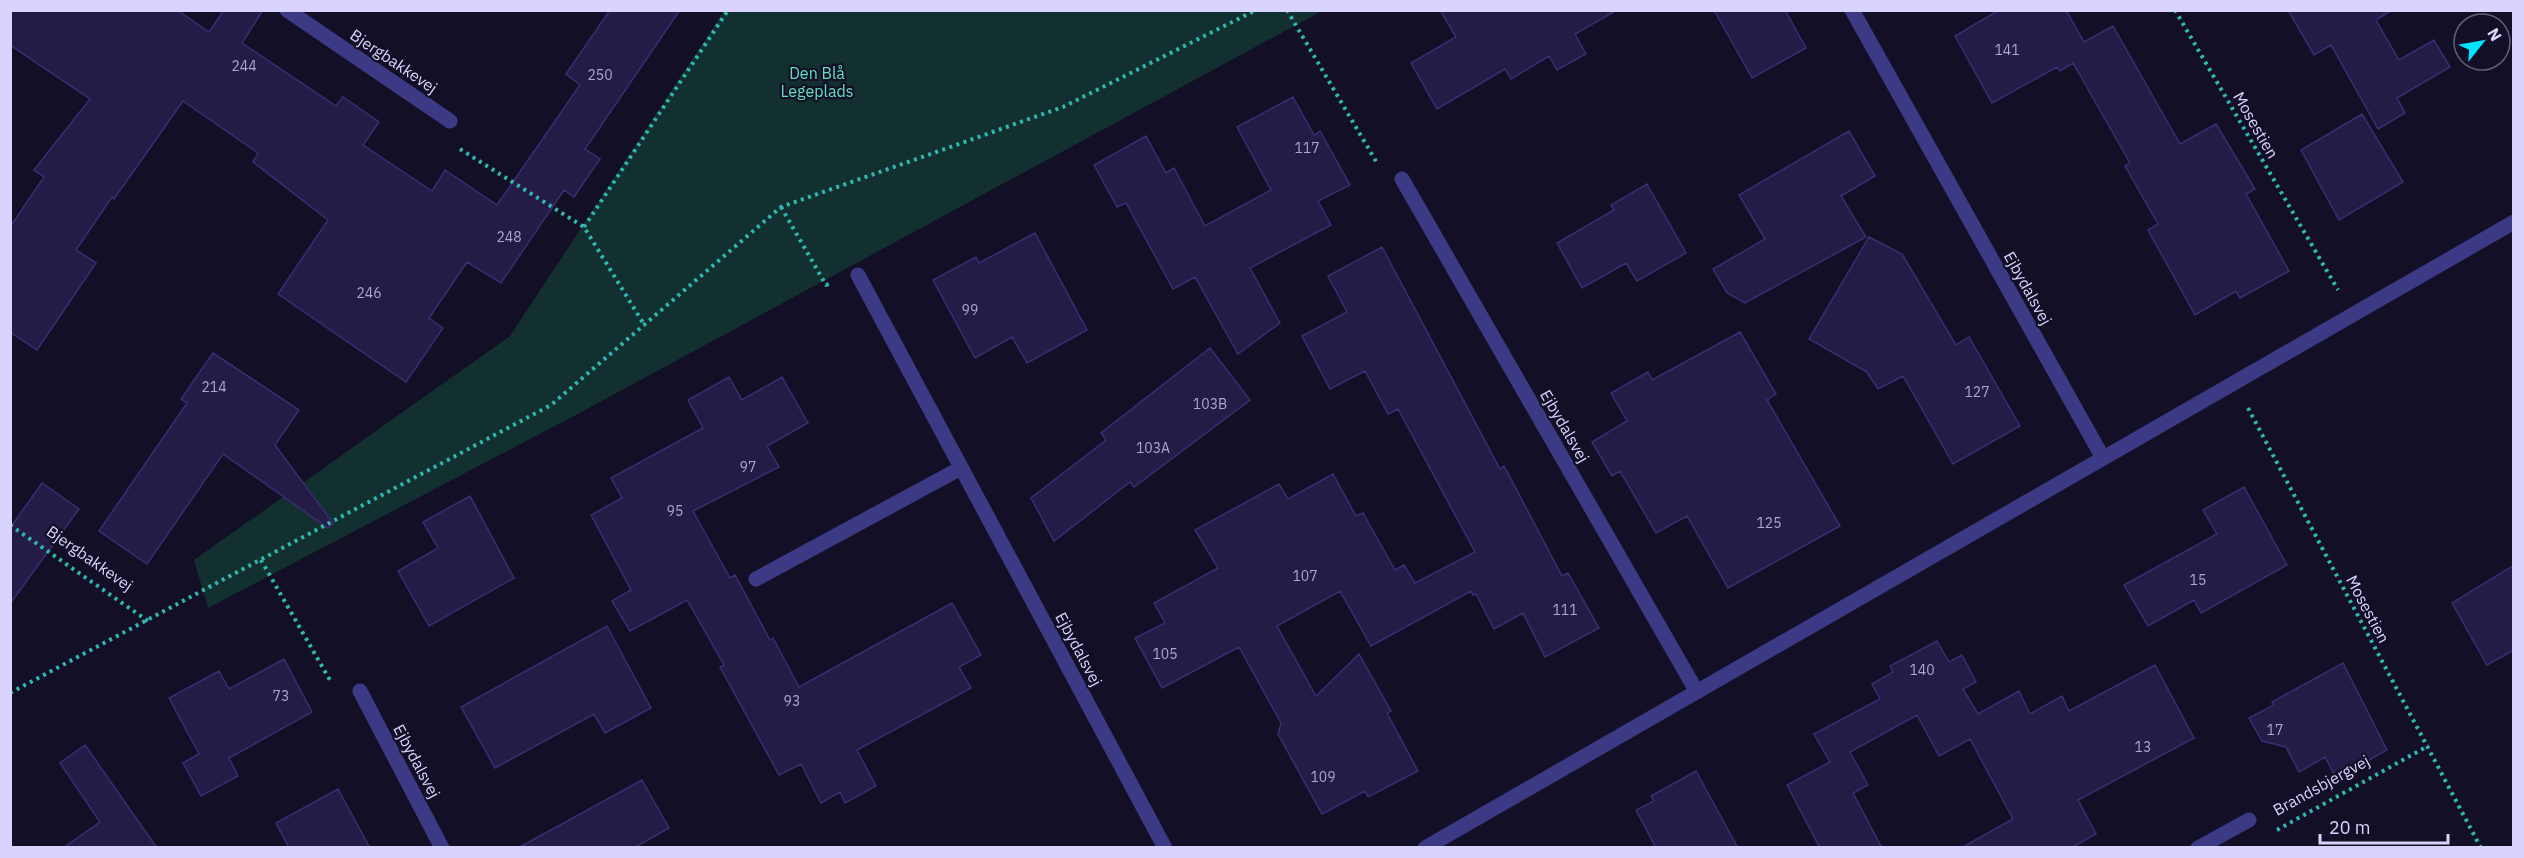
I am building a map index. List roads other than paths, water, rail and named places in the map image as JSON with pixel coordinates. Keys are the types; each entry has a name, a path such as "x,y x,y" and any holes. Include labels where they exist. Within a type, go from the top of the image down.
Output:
{"street":[{"name":"Bjergbakkevej","path":"287,10 450,121"},
{"name":"Ejbydalsvej","path":"1852,10 2103,458"},
{"name":"Ejbydalsvej","path":"1402,179 1697,692"},
{"path":"1425,848 2514,222"},
{"name":"Ejbydalsvej","path":"858,275 1166,848"},
{"path":"756,579 961,468"},
{"name":"Ejbydalsvej","path":"360,690 442,848"},
{"path":"2198,848 2249,820"}],"park label":[{"name":"Den Blå Legeplads","path":"817,82"}]}
